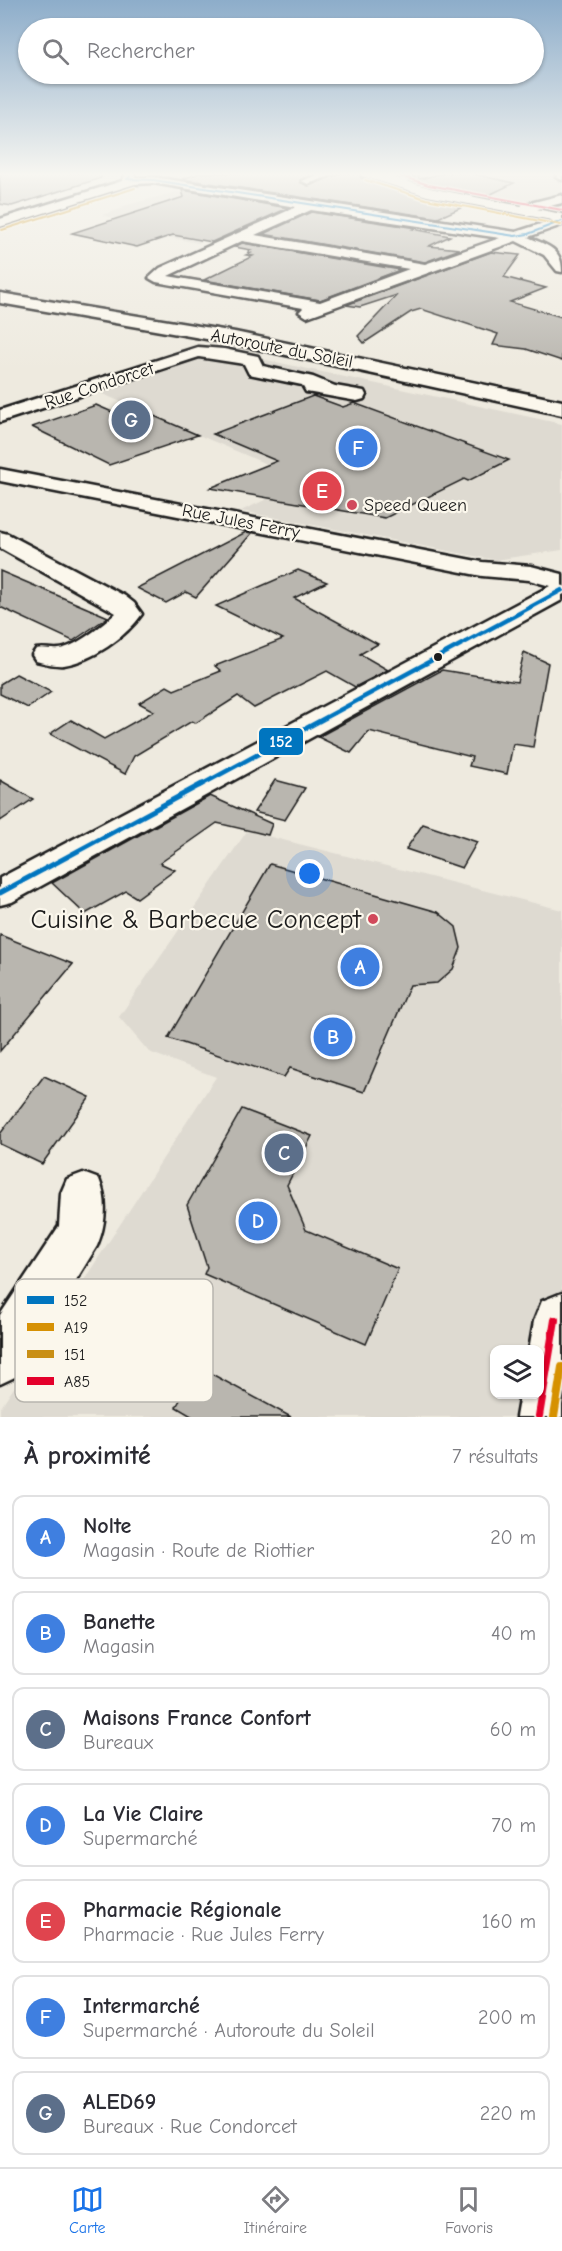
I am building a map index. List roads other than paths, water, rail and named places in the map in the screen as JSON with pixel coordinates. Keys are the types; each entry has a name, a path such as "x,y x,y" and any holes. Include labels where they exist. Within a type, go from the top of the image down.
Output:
{"main road":[{"name":"Autoroute du Soleil","path":"0,286 275,332 562,390"},
{"name":"Autoroute du Soleil","path":"0,298 274,346 562,408"},
{"path":"546,1417 562,1321"}],"street":[{"path":"236,239 165,271 156,278 324,307"},
{"path":"254,239 426,268"},
{"path":"302,314 506,239"},
{"path":"522,239 549,252 560,263"},
{"name":"Rue Condorcet","path":"0,416 193,353 256,379 357,395"},
{"name":"Rue Jules Ferry","path":"0,475 482,569 560,590"},
{"path":"0,539 116,601 129,614 120,624 73,653 62,657 45,655"},
{"path":"6,883 560,590"},
{"path":"51,1279 81,1231 83,1193"},
{"path":"0,1359 15,1335"}],"place":[{"name":"ALED69","path":"131,420"},
{"name":"Intermarché","path":"358,448"},
{"name":"Pharmacie Régionale","path":"322,491"},
{"name":"Speed Queen","path":"352,505"},
{"name":"Cuisine & Barbecue Concept","path":"373,919"},
{"name":"Nolte","path":"360,967"},
{"name":"Banette","path":"333,1037"},
{"name":"Maisons France Confort","path":"284,1153"},
{"name":"La Vie Claire","path":"258,1221"}]}
